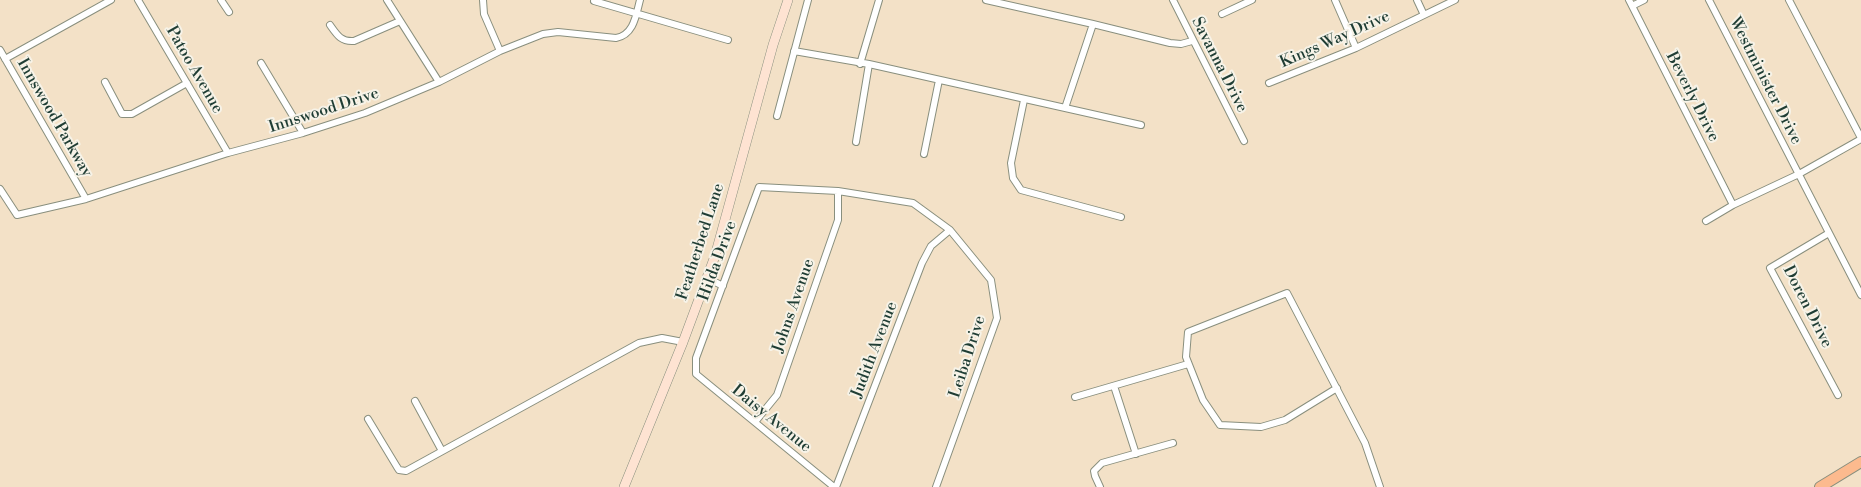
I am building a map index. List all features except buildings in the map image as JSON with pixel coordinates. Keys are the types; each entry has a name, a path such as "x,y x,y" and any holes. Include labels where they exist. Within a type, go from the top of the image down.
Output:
{"main road":[{"name":"Featherbed Lane","path":"624,487 683,342 715,256 729,201 788,0"},
{"path":"1820,487 1861,462"}],"street":[{"path":"5,59 111,0"},
{"name":"Patoo Avenue","path":"138,0 228,153"},
{"path":"221,0 229,12"},
{"path":"387,0 439,82"},
{"path":"483,0 484,14 500,51"},
{"name":"Innswood Drive","path":"0,189 17,215 86,199 228,153 303,133 365,113 439,82 500,51 543,34 558,32 616,38 624,37 630,30 640,0"},
{"path":"777,116 808,0"},
{"path":"860,64 879,0"},
{"path":"986,0 1170,43 1181,44 1192,41"},
{"name":"Savanna Drive","path":"1173,0 1192,41 1244,141"},
{"path":"1222,14 1252,0"},
{"path":"1335,0 1356,48"},
{"path":"1417,0 1424,15"},
{"name":"Kings Way Drive","path":"1269,83 1356,48 1454,0"},
{"path":"1630,3 1644,0"},
{"name":"Westminister Drive","path":"1709,0 1861,295"},
{"path":"1706,221 1733,205 1799,174 1861,139 1789,0"},
{"path":"594,1 728,40"},
{"name":"Beverly Drive","path":"1630,3 1733,205"},
{"path":"330,25 342,40 346,42 354,41 400,21"},
{"path":"1065,108 1093,24"},
{"name":"Innswood Parkway","path":"0,50 86,199"},
{"path":"794,51 860,64 869,64 1024,100 1141,125"},
{"path":"261,63 303,133"},
{"path":"856,142 869,64"},
{"path":"924,154 939,80"},
{"path":"105,82 122,114 132,114 187,83"},
{"path":"1024,100 1011,163 1012,178 1021,190 1121,217"},
{"name":"Leiba Drive","path":"759,187 838,192 913,203 950,230 991,280 997,318 936,487"},
{"name":"Hilda Drive","path":"695,368 696,358 759,187"},
{"name":"Johns Avenue","path":"755,422 777,395 838,220 838,192"},
{"name":"Judith Avenue","path":"835,487 922,263 931,246 950,230"},
{"name":"Doren Drive","path":"1828,233 1770,268 1838,395"},
{"path":"707,278 723,286"},
{"path":"1337,388 1285,420 1261,428 1220,426 1203,400 1188,364 1186,357 1188,332 1287,293 1337,388 1365,443 1380,487"},
{"path":"368,419 399,470 406,471 639,343 662,338 683,342"},
{"path":"1075,397 1188,364"},
{"name":"Daisy Avenue","path":"695,368 696,374 703,381 835,487"},
{"path":"1114,386 1136,454"},
{"path":"416,401 442,451"},
{"path":"1100,487 1094,476 1094,471 1097,466 1173,443"}]}
